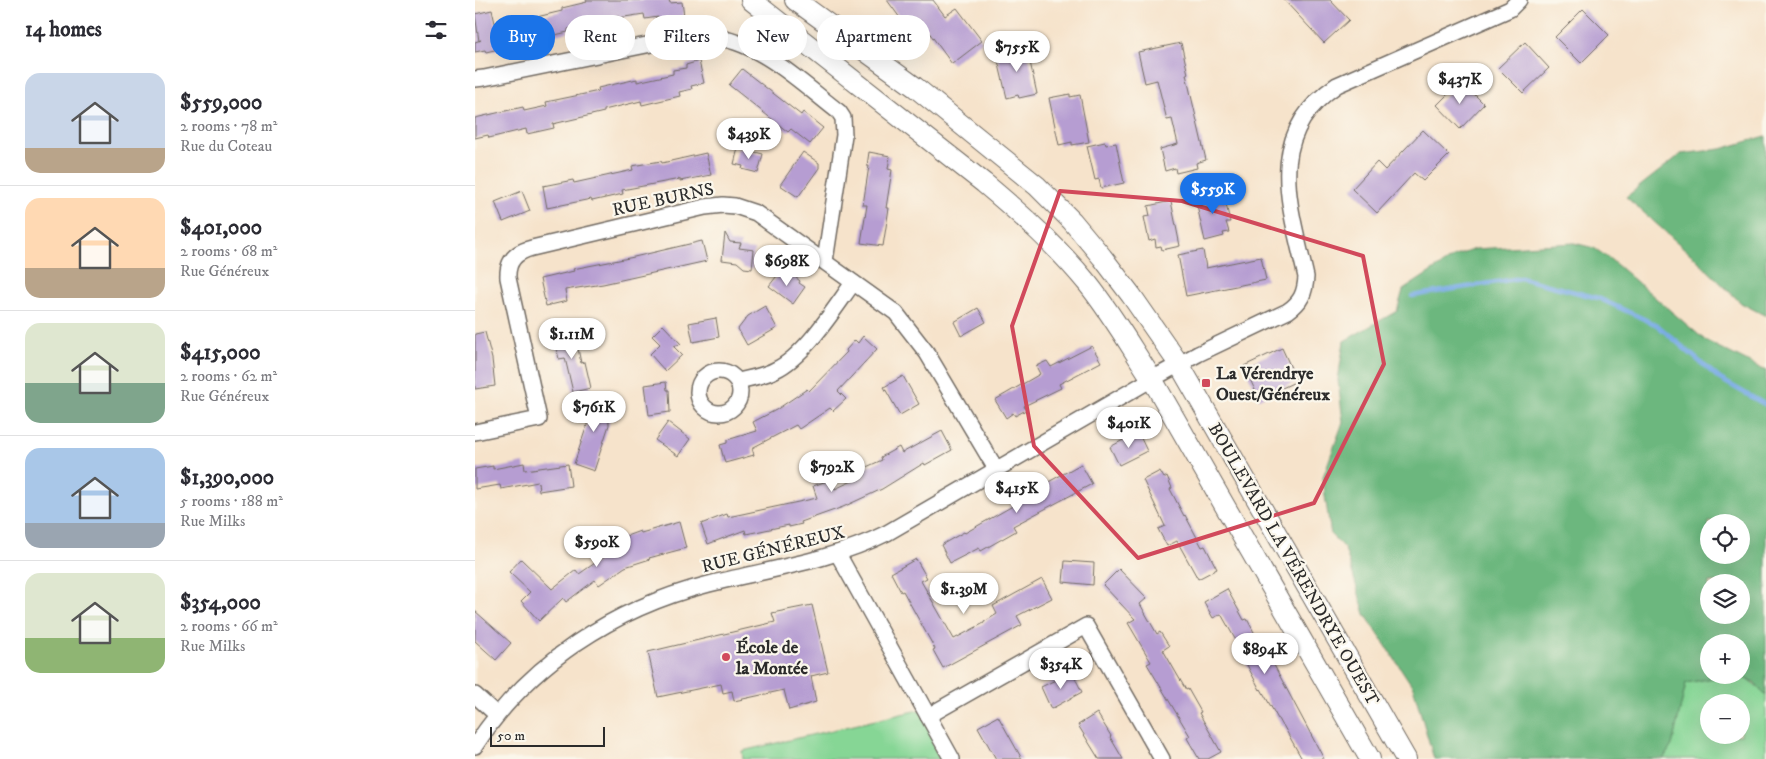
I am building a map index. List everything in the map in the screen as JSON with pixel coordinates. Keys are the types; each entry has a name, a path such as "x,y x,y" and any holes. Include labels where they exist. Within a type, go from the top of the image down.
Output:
{"main road":[{"name":"BOULEVARD LA VÉRENDRYE OUEST","path":"751,0 1020,213 1055,247 1088,284 1152,379 1370,759"},
{"name":"BOULEVARD LA VÉRENDRYE OUEST","path":"795,0 817,16"},
{"path":"811,0 827,15"},
{"name":"BOULEVARD LA VÉRENDRYE OUEST","path":"876,60 915,87 1037,186 1072,221 1131,295 1179,364 1406,759"}],"street":[{"name":"RUE GÉNÉREUX","path":"475,746 497,715 533,678 566,649 584,637 664,597 709,584 838,554 862,545 887,533 1179,364 1288,312 1303,297 1306,278 1291,206 1287,173 1292,142 1298,125 1316,101 1337,85 1510,9 1519,0"},
{"path":"475,79 676,39 718,38 747,46 776,64 839,112 843,118 845,135 825,261"},
{"name":"RUE BURNS","path":"475,432 539,418 508,278 510,262 522,251 685,212 723,205 735,206 756,213 896,312 927,352 996,469"},
{"path":"738,381 777,370 788,362 801,350 853,283"},
{"path":"838,554 952,759"},
{"path":"928,716 1086,626 1161,759"},
{"path":"475,695 497,715"}],"highlighted area":[{"path":"1060,191 1182,201 1363,256 1384,364 1314,503 1138,558 1034,446 1012,326"}],"green space":[{"path":"1766,136 1766,316 1741,303 1695,258 1626,197 1681,154 1721,149"},
{"path":"1574,243 1594,248 1610,259 1706,341 1766,371 1766,695 1754,682 1750,681 1750,634 1700,634 1700,680 1686,683 1672,745 1663,759 1434,759 1413,687 1365,614 1345,549 1331,535 1323,477 1343,422 1338,380 1344,341 1397,311 1403,290 1455,256 1475,249"},
{"path":"1700,680 1700,684 1750,684 1750,681 1766,695 1766,759 1663,759 1672,745 1686,683"},
{"path":"923,709 952,759 743,759 742,751"}],"building":[{"path":"586,0 669,0 670,3 682,2 684,15 645,15 645,19 644,14 565,15 565,33 555,35 555,15 545,15 562,11 562,8 587,2"},
{"path":"887,0 933,0 945,16 957,8 982,41 952,64 930,34 930,15 898,15"},
{"path":"1284,0 1330,0 1349,20 1324,43"},
{"path":"1583,9 1609,35 1581,63 1555,37"},
{"path":"492,10 493,15 490,15 490,51 475,52 475,42 479,41 475,14"},
{"path":"1525,42 1549,68 1523,93 1498,68"},
{"path":"1181,43 1188,74 1186,74 1206,160 1196,163 1197,168 1176,173 1175,168 1165,171 1160,149 1178,144 1172,119 1167,120 1157,80 1145,83 1138,52"},
{"path":"1016,47 1017,50 1027,48 1037,94 1019,98 1018,95 1007,98 996,52"},
{"path":"699,61 704,83 691,86 692,89 679,92 680,96 642,105 641,101 604,110 604,112 553,124 554,128 527,134 526,129 489,138 488,135 475,138 475,118 523,107 524,111 547,106 546,102 599,91 598,88 637,79 637,82 673,74 673,70 686,68 686,65"},
{"path":"742,69 801,115 803,112 823,128 810,144 791,129 788,132 729,85"},
{"path":"1461,81 1484,104 1460,129 1437,105"},
{"path":"1070,94 1070,97 1080,95 1089,142 1072,145 1072,142 1059,145 1049,98"},
{"path":"1423,130 1449,155 1423,181 1414,173 1377,213 1352,189 1377,162 1385,170"},
{"path":"1105,142 1106,145 1116,143 1124,183 1101,188 1099,179 1095,180 1087,146"},
{"path":"738,148 763,154 758,173 742,169 743,166 734,164"},
{"path":"803,152 819,163 819,168 798,197 780,185"},
{"path":"869,152 890,156 888,169 892,170 883,246 861,243 867,205 863,205 869,166 867,166"},
{"path":"706,153 711,175 622,190 623,194 547,208 543,186 573,180 574,183 633,170 632,166 661,161 662,163"},
{"path":"522,191 530,211 503,222 495,202"},
{"path":"1219,191 1221,200 1225,199 1230,222 1226,222 1229,232 1223,233 1224,236 1205,241 1195,197"},
{"path":"1171,201 1180,246 1162,250 1161,246 1156,247 1155,239 1149,241 1144,217 1150,216 1148,206"},
{"path":"725,233 730,242 741,243 739,248 754,250 752,269 744,268 737,262 722,260"},
{"path":"702,241 707,261 603,284 565,290 567,301 546,306 540,279 574,271 573,269"},
{"path":"1203,250 1206,268 1261,257 1266,280 1186,296 1178,255"},
{"path":"780,272 788,275 790,273 805,287 793,304 769,286"},
{"path":"765,306 777,328 747,345 738,329 748,316"},
{"path":"978,308 986,322 961,336 954,322"},
{"path":"716,318 719,337 693,342 689,323"},
{"path":"663,325 681,344 673,346 682,355 665,371 650,354 660,344 652,336"},
{"path":"574,329 581,363 585,362 591,388 573,392 565,358 559,359 553,334"},
{"path":"485,332 492,359 495,386 475,389 475,334"},
{"path":"863,336 877,349 838,391 846,399 833,411 830,408 799,429 796,425 752,448 754,455 725,463 720,445 727,443 727,440 757,431 753,422 776,410 807,389 809,391 847,352 846,350 855,340 858,343"},
{"path":"1092,346 1101,362 1059,384 1061,388 1024,406 1026,410 1015,416 1013,413 1006,418 995,400 1040,374 1036,366 1047,361 1051,367"},
{"path":"1282,348 1297,381 1259,399 1244,366"},
{"path":"903,376 919,404 900,415 884,387"},
{"path":"666,382 667,390 669,390 670,412 649,415 645,385"},
{"path":"608,398 609,425 594,471 574,464 587,425 586,400"},
{"path":"668,422 690,439 678,456 655,440"},
{"path":"942,431 952,450 925,465 924,463 882,489 843,507 801,522 802,524 746,534 745,530 708,544 701,524 727,514 728,517 817,498 813,486 832,479 835,489 865,475 862,469 882,460 881,457 899,447 902,453"},
{"path":"1138,432 1147,451 1119,465 1110,447"},
{"path":"524,463 525,470 568,464 571,486 539,491 538,482 501,489 500,485 475,489 475,469 493,466 493,469"},
{"path":"1081,464 1092,484 1013,526 1016,531 981,551 979,548 950,563 941,545 1018,503 1016,500"},
{"path":"1160,471 1164,478 1167,476 1172,488 1170,489 1184,516 1202,547 1205,546 1217,569 1198,579 1177,541 1167,546 1158,529 1165,526 1143,480"},
{"path":"679,522 686,548 625,567 599,585 595,580 566,602 563,598 539,621 521,601 530,592 509,572 521,559 552,589 576,570 579,574 623,544 621,538 640,531 641,533"},
{"path":"916,559 927,578 921,581 954,639 997,614 993,606 1042,579 1052,598 1017,616 1022,625 943,668 933,650 935,649 891,573"},
{"path":"1065,561 1094,563 1093,585 1063,582"},
{"path":"1119,569 1147,598 1140,604 1157,634 1160,632 1169,646 1163,650 1186,690 1188,689 1221,752 1208,759 1199,759 1187,738 1190,736 1147,664 1151,662 1128,623 1135,619 1103,585"},
{"path":"1227,589 1244,620 1247,619 1265,653 1267,652 1324,759 1302,759 1260,690 1246,663 1248,662 1221,614 1213,618 1204,602"},
{"path":"812,605 828,672 811,676 816,702 789,710 784,690 734,701 732,691 723,693 721,684 658,697 648,652 775,622 772,613"},
{"path":"475,611 511,643 496,660 475,641"},
{"path":"1072,672 1082,692 1051,709 1041,687"},
{"path":"1097,713 1123,759 1099,759 1078,725"},
{"path":"998,716 1022,759 996,759 978,727"}],"waterway":[{"path":"1412,296 1521,278 1598,298 1657,325 1720,379 1766,405"}],"place":[{"name":"La Vérendrye Ouest/Généreux","path":"1206,383"},
{"name":"École de la Montée","path":"726,657"}]}
